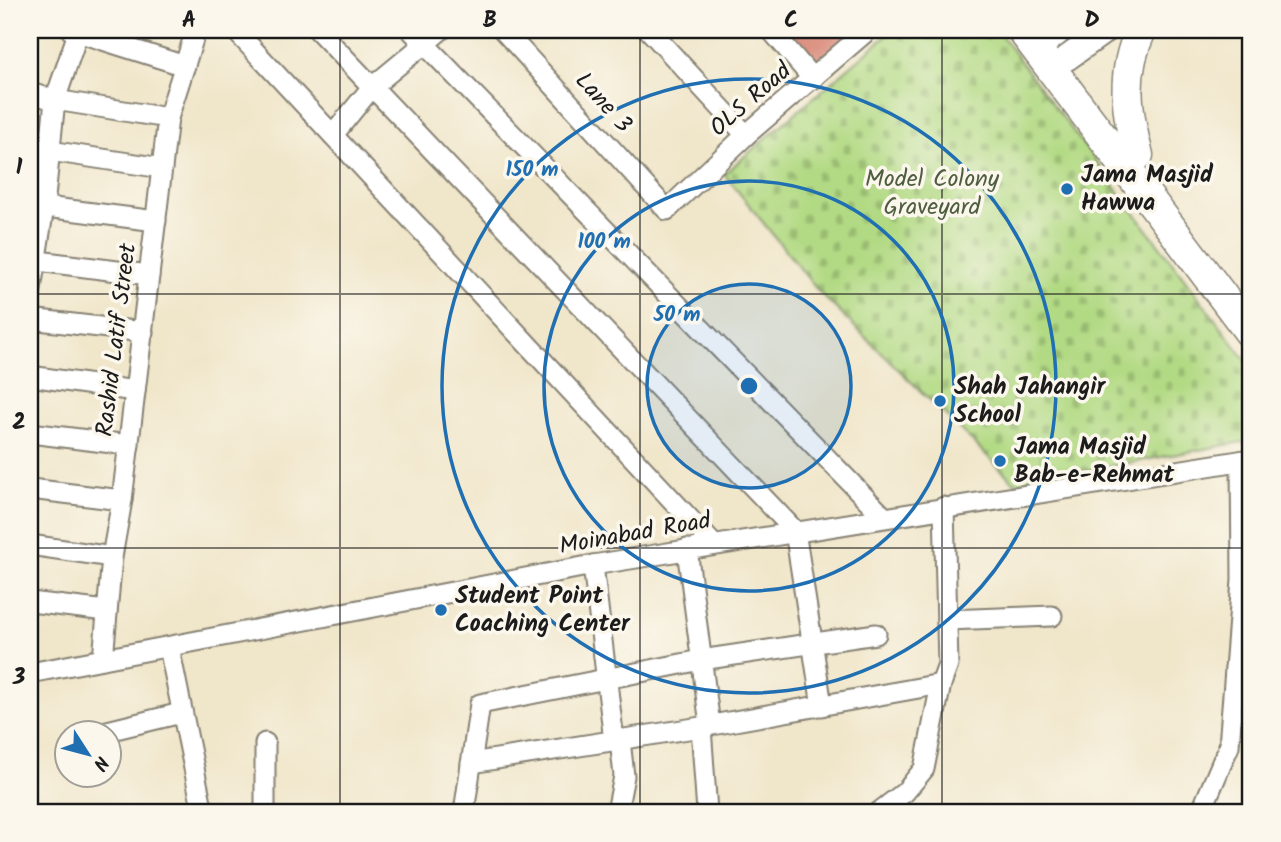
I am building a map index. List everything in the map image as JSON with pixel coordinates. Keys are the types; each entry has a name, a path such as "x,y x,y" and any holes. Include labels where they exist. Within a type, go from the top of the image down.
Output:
{"highway":[{"path":"1138,155 1129,122 1126,84 1131,54 1141,30"},
{"path":"1048,39 1138,155 1251,310"},
{"path":"1048,39 1251,334"}],"main road":[{"path":"1048,39 1106,30"}],"street":[{"path":"30,296 37,206 50,150 55,100 76,30 185,66"},
{"name":"Rashid Latif Street","path":"103,660 112,557 122,500 168,118 196,30"},
{"path":"235,30 715,545"},
{"path":"318,30 795,531 822,706"},
{"path":"333,135 418,37 441,30"},
{"path":"649,30 746,135"},
{"path":"771,30 813,79"},
{"name":"OLS Road","path":"667,210 746,135 868,30"},
{"name":"Lane 3","path":"506,31 667,210"},
{"path":"418,37 884,517"},
{"path":"30,93 55,100 168,118"},
{"path":"30,148 162,168"},
{"path":"37,206 156,221"},
{"path":"33,260 149,275"},
{"path":"30,319 143,332"},
{"path":"30,376 135,391"},
{"path":"30,433 129,445"},
{"path":"1201,812 1229,746 1235,668 1247,586 1246,460"},
{"name":"Moinabad Road","path":"30,673 593,565 1246,460"},
{"path":"30,489 122,500"},
{"path":"878,812 905,792 924,769 948,665 944,507"},
{"path":"30,545 112,557"},
{"path":"687,549 701,660 706,726 707,812"},
{"path":"593,565 606,679 624,776 617,812"},
{"path":"30,602 107,611"},
{"path":"947,620 1052,616"},
{"path":"464,812 480,704 701,660 876,634"},
{"path":"169,647 203,812"},
{"path":"1235,668 1251,689"},
{"path":"471,763 706,726 942,684"},
{"path":"122,727 181,713"},
{"path":"265,743 265,812"}],"green space":[{"name":"Model Colony Graveyard","path":"893,30 997,30 1251,367 1251,446 1242,442 1016,484 819,292 724,174"}],"building":[{"path":"780,30 851,30 853,32 812,67"}],"place":[{"name":"Jama Masjid Hawwa","path":"1067,189"},
{"name":"Shah Jahangir School","path":"940,401"},
{"name":"Jama Masjid Bab-e-Rehmat","path":"1000,461"},
{"name":"Student Point Coaching Center","path":"441,610"}]}
